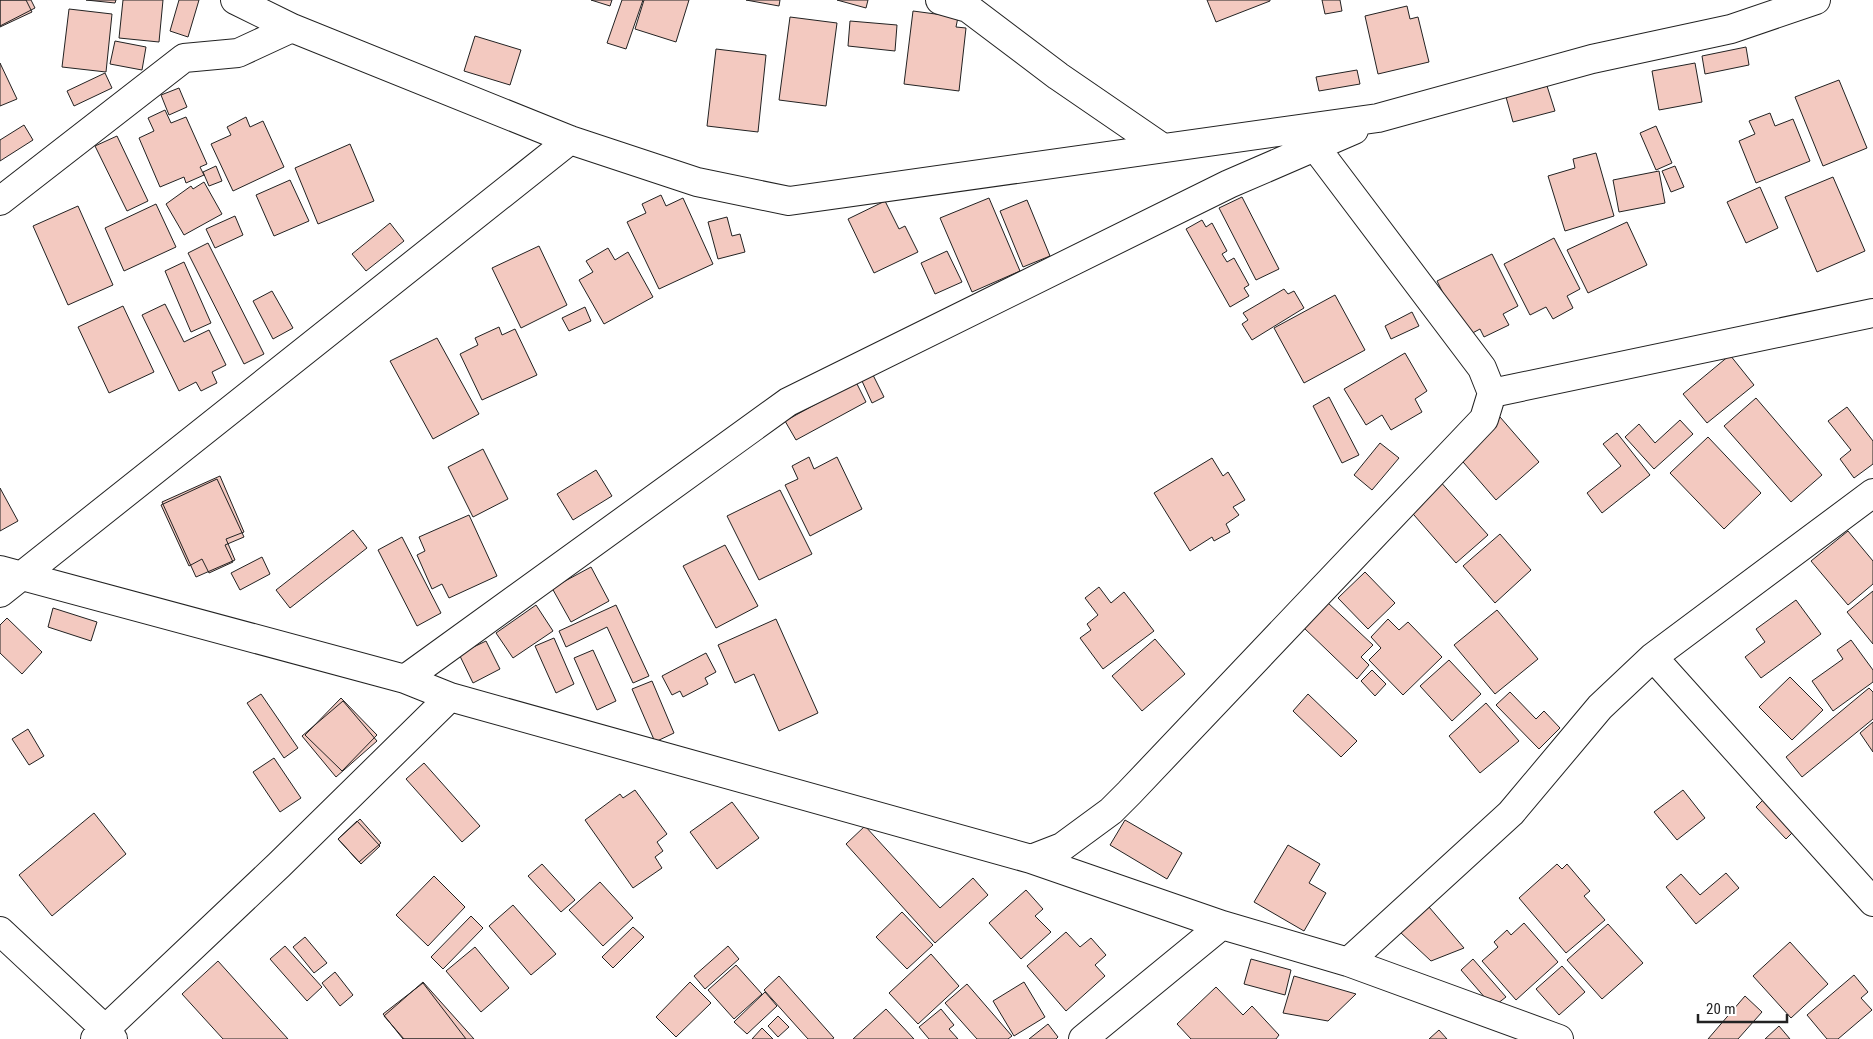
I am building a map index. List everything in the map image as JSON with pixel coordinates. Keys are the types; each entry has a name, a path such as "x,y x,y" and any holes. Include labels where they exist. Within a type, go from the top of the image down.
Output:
{"street":[{"path":"235,0 292,28 570,140 697,182 789,201 1378,118 1592,59 1731,29 1816,0"},
{"path":"940,0 968,8 1058,76 1163,148"},
{"path":"0,201 184,58 238,53 292,28"},
{"path":"404,679 788,402 1229,184 1316,148 1378,118"},
{"path":"7,580 570,140"},
{"path":"1031,859 1062,847 1111,811 1484,419 1492,393 1482,368 1316,148"},
{"path":"1492,393 1873,312"},
{"path":"1348,962 1511,813 1600,707 1653,657 1873,493"},
{"path":"7,580 404,679 450,697 1031,859 1222,925 1348,962 1559,1039"},
{"path":"1653,657 1873,902"},
{"path":"0,931 104,1036 450,697"},
{"path":"1083,1039 1222,925"}],"building":[{"path":"0,0 31,0 35,8 0,26"},
{"path":"0,0 26,0 32,12 0,27"},
{"path":"86,0 116,0 115,3"},
{"path":"123,0 163,0 159,42 119,38"},
{"path":"179,0 199,0 188,37 170,31"},
{"path":"591,0 612,0 610,6"},
{"path":"622,0 643,0 626,49 607,43"},
{"path":"644,0 689,0 676,42 635,29"},
{"path":"746,0 780,0 779,6"},
{"path":"837,0 868,0 866,8"},
{"path":"1207,0 1270,0 1270,1 1216,22"},
{"path":"1322,0 1340,0 1342,11 1325,14"},
{"path":"1407,6 1410,19 1418,17 1429,62 1378,74 1365,16"},
{"path":"69,9 112,14 106,72 62,67"},
{"path":"913,11 958,17 956,27 966,28 959,91 904,84"},
{"path":"790,17 837,23 826,106 779,100"},
{"path":"850,21 897,25 895,51 848,46"},
{"path":"475,36 521,50 510,85 464,71"},
{"path":"115,41 146,47 142,70 110,64"},
{"path":"1746,47 1749,65 1705,74 1702,56"},
{"path":"716,49 766,55 758,132 707,126"},
{"path":"0,63 17,99 0,106"},
{"path":"1695,63 1702,102 1659,110 1652,71"},
{"path":"1357,70 1360,84 1319,91 1316,77"},
{"path":"105,73 112,88 74,106 67,91"},
{"path":"1839,80 1867,148 1823,166 1795,97"},
{"path":"1547,86 1555,111 1513,122 1506,97"},
{"path":"179,88 187,107 169,115 161,95"},
{"path":"165,110 171,123 186,117 207,164 200,167 204,175 186,183 184,177 160,187 139,138 154,131 148,118"},
{"path":"1770,113 1775,126 1793,119 1810,161 1756,183 1739,141 1755,134 1749,121"},
{"path":"246,117 250,127 263,121 284,167 233,191 211,144 231,135 227,127"},
{"path":"24,125 33,140 0,161 0,140"},
{"path":"1656,126 1672,163 1656,170 1640,133"},
{"path":"117,136 148,201 127,211 95,146"},
{"path":"350,144 374,201 318,224 295,168"},
{"path":"1596,153 1614,216 1565,231 1548,176 1575,168 1573,159"},
{"path":"216,166 222,181 209,186 203,172"},
{"path":"1675,166 1684,187 1671,192 1662,171"},
{"path":"1659,171 1665,203 1619,212 1613,180"},
{"path":"1833,177 1865,251 1817,272 1785,197"},
{"path":"290,180 309,221 274,236 256,195"},
{"path":"204,182 222,214 184,235 166,204 191,186 193,189"},
{"path":"1760,187 1778,228 1746,243 1727,202"},
{"path":"661,195 666,206 683,198 713,264 659,289 627,222 646,213 642,204"},
{"path":"1242,197 1279,269 1256,280 1219,208"},
{"path":"989,198 1020,271 972,292 940,218"},
{"path":"1027,200 1050,256 1023,267 1000,211"},
{"path":"885,201 899,229 905,226 918,252 874,273 848,219"},
{"path":"156,204 176,247 124,271 105,228"},
{"path":"78,206 113,285 68,305 33,226"},
{"path":"235,216 243,235 215,248 206,229"},
{"path":"727,217 732,236 740,234 745,252 718,259 708,222"},
{"path":"1202,220 1206,227 1212,223 1227,251 1222,254 1227,262 1234,258 1249,285 1244,288 1249,296 1230,307 1186,229"},
{"path":"1627,222 1647,265 1588,293 1567,250"},
{"path":"390,223 404,241 366,271 352,254"},
{"path":"1554,238 1580,289 1567,296 1573,308 1553,319 1546,307 1530,315 1504,264"},
{"path":"208,243 264,354 244,364 188,253"},
{"path":"539,246 567,305 521,328 492,268"},
{"path":"608,248 615,260 628,252 653,297 604,324 579,280 593,272 586,261"},
{"path":"947,251 962,282 935,294 921,263"},
{"path":"1492,254 1518,306 1503,314 1509,325 1484,337 1480,329 1465,337 1437,281"},
{"path":"184,262 211,323 191,332 165,271"},
{"path":"1284,289 1288,294 1294,291 1304,308 1252,340 1242,324 1248,320 1243,313"},
{"path":"272,291 293,328 273,339 253,301"},
{"path":"1335,295 1365,350 1304,383 1274,328"},
{"path":"165,304 184,342 209,330 226,365 212,372 217,383 201,391 196,382 179,391 142,315"},
{"path":"123,306 154,372 109,393 78,327"},
{"path":"585,307 591,321 569,331 562,318"},
{"path":"1412,312 1419,326 1391,339 1385,326"},
{"path":"499,327 502,335 515,329 537,375 482,400 460,354 478,345 475,338"},
{"path":"437,338 479,414 433,439 390,361"},
{"path":"1405,353 1427,391 1415,399 1422,412 1391,430 1382,415 1366,425 1344,389"},
{"path":"1730,355 1754,385 1707,423 1683,394"},
{"path":"873,375 884,397 872,403 862,381"},
{"path":"856,382 866,402 796,440 785,421"},
{"path":"1329,397 1359,455 1342,463 1313,406"},
{"path":"1756,398 1822,475 1791,502 1724,426"},
{"path":"1847,407 1873,441 1873,464 1854,478 1840,459 1851,450 1828,421"},
{"path":"1500,417 1539,462 1496,500 1457,455"},
{"path":"1680,420 1693,434 1654,469 1625,437 1639,424 1655,443"},
{"path":"1617,433 1650,475 1602,513 1587,493 1621,466 1603,444"},
{"path":"1708,437 1761,493 1724,529 1670,473"},
{"path":"1380,443 1399,458 1372,490 1354,475"},
{"path":"483,449 508,499 473,517 448,467"},
{"path":"809,457 814,469 837,457 862,509 810,536 785,485 798,479 792,466"},
{"path":"1212,458 1223,476 1228,472 1245,500 1233,507 1239,515 1226,524 1230,532 1214,541 1212,537 1190,551 1154,493"},
{"path":"596,470 612,496 573,520 557,494"},
{"path":"220,476 244,532 226,539 235,560 196,577 162,502"},
{"path":"217,479 244,537 225,545 233,562 209,573 202,559 189,566 161,505"},
{"path":"1438,479 1488,535 1456,563 1407,507"},
{"path":"0,488 18,521 0,531"},
{"path":"780,490 812,554 759,580 727,516"},
{"path":"469,515 497,576 449,598 442,584 432,589 417,555 425,551 419,537"},
{"path":"353,530 367,548 290,608 276,590"},
{"path":"1848,531 1873,561 1873,584 1848,605 1811,561"},
{"path":"1500,534 1531,570 1495,603 1463,566"},
{"path":"402,537 441,613 417,626 378,550"},
{"path":"725,545 758,606 716,628 683,566"},
{"path":"262,557 270,574 240,590 231,573"},
{"path":"591,567 609,601 571,622 552,588"},
{"path":"1365,572 1395,603 1368,629 1338,598"},
{"path":"1099,587 1111,603 1124,592 1154,631 1103,669 1080,638 1091,630 1087,624 1098,615 1085,598"},
{"path":"1873,591 1873,644 1847,612"},
{"path":"1796,600 1821,634 1761,678 1745,657 1765,642 1756,629"},
{"path":"1327,602 1373,645 1361,657 1369,665 1357,679 1303,627"},
{"path":"536,605 553,631 513,658 496,633"},
{"path":"616,605 649,676 633,683 607,627 566,647 559,631"},
{"path":"53,608 97,622 91,641 48,627"},
{"path":"1497,610 1538,659 1495,694 1454,645"},
{"path":"7,618 42,652 22,674 0,653 0,625"},
{"path":"776,619 818,713 779,731 754,674 735,683 718,645"},
{"path":"1388,619 1399,630 1408,622 1442,657 1403,695 1369,660 1381,648 1371,637"},
{"path":"554,638 574,684 556,693 535,646"},
{"path":"1155,639 1185,674 1142,711 1112,676"},
{"path":"1851,640 1873,670 1873,682 1833,711 1812,681 1843,659 1837,650"},
{"path":"486,641 500,669 473,683 459,654"},
{"path":"593,650 616,701 597,710 574,658"},
{"path":"706,653 716,672 705,678 708,684 683,697 680,691 672,695 662,676"},
{"path":"1449,660 1481,694 1452,721 1420,686"},
{"path":"1372,670 1386,684 1375,696 1361,681"},
{"path":"1790,677 1823,710 1792,740 1759,707"},
{"path":"652,681 674,733 655,742 632,689"},
{"path":"1869,688 1873,692 1873,719 1802,777 1786,757"},
{"path":"1510,692 1536,719 1544,711 1560,728 1539,749 1496,705"},
{"path":"261,694 298,748 284,758 247,703"},
{"path":"1308,694 1357,741 1341,757 1293,711"},
{"path":"341,698 377,735 342,771 305,735"},
{"path":"343,701 377,741 336,777 302,736"},
{"path":"1486,703 1519,741 1480,773 1449,736"},
{"path":"1873,722 1873,752 1860,733"},
{"path":"28,729 44,756 29,765 12,739"},
{"path":"274,758 301,798 280,812 253,772"},
{"path":"424,763 480,826 462,842 406,779"},
{"path":"635,790 667,834 657,842 663,851 655,857 662,868 633,888 585,820 620,794 623,798"},
{"path":"1683,790 1705,818 1677,840 1654,812"},
{"path":"1767,796 1798,827 1786,839 1756,807"},
{"path":"732,802 759,838 717,869 690,832"},
{"path":"94,813 126,854 52,916 19,875"},
{"path":"360,819 381,843 359,862 338,839"},
{"path":"1125,820 1182,853 1167,879 1110,845"},
{"path":"357,821 380,846 361,864 338,839"},
{"path":"865,826 940,908 973,878 988,895 935,943 846,844"},
{"path":"1288,845 1320,864 1309,883 1326,893 1304,931 1254,902"},
{"path":"542,864 575,900 561,912 528,876"},
{"path":"1557,864 1562,869 1567,864 1590,891 1584,896 1605,920 1566,953 1519,898"},
{"path":"1726,873 1739,888 1696,924 1666,887 1681,874 1700,895"},
{"path":"434,876 465,907 428,946 396,915"},
{"path":"600,882 633,918 603,946 569,910"},
{"path":"1026,890 1043,909 1035,916 1051,932 1021,959 989,923"},
{"path":"513,905 556,954 531,975 489,926"},
{"path":"1429,907 1464,948 1431,961 1400,932"},
{"path":"902,912 933,945 907,969 876,937"},
{"path":"471,916 483,928 443,969 431,957"},
{"path":"1524,923 1558,962 1516,1000 1482,961 1498,947 1494,942 1507,930 1511,935"},
{"path":"1608,924 1643,963 1602,999 1567,960"},
{"path":"633,927 644,937 613,968 602,957"},
{"path":"1066,932 1080,947 1091,938 1106,955 1095,965 1105,976 1066,1011 1027,966"},
{"path":"305,937 327,963 314,973 293,947"},
{"path":"1790,942 1828,984 1791,1018 1753,976"},
{"path":"285,946 322,987 307,1001 270,959"},
{"path":"728,946 739,959 705,989 694,976"},
{"path":"475,947 509,988 481,1012 446,971"},
{"path":"931,954 959,986 918,1024 889,993"},
{"path":"1251,959 1291,970 1285,995 1244,984"},
{"path":"1473,959 1506,997 1493,1007 1461,970"},
{"path":"218,961 288,1039 223,1039 182,994"},
{"path":"736,965 762,994 734,1019 708,990"},
{"path":"1562,966 1585,992 1559,1015 1536,989"},
{"path":"335,972 353,995 340,1006 322,983"},
{"path":"1854,975 1868,992 1861,998 1872,1010 1838,1039 1827,1039 1807,1015"},
{"path":"779,976 834,1038 808,1039 764,990"},
{"path":"1294,976 1356,994 1328,1021 1283,1013"},
{"path":"423,982 474,1039 404,1039 384,1016"},
{"path":"690,982 711,1003 676,1037 656,1017"},
{"path":"1024,982 1045,1017 1014,1036 993,1001"},
{"path":"423,983 466,1039 403,1039 383,1014"},
{"path":"967,984 1012,1036 1008,1039 977,1039 945,1003"},
{"path":"1216,987 1243,1015 1252,1006 1279,1035 1276,1039 1191,1039 1177,1024"},
{"path":"765,992 777,1006 747,1034 734,1022"},
{"path":"1745,996 1762,1012 1738,1039 1708,1039"},
{"path":"886,1009 914,1039 853,1039"},
{"path":"941,1009 954,1025 949,1029 958,1039 929,1039 919,1027"},
{"path":"778,1016 789,1027 778,1037 768,1026"},
{"path":"1048,1024 1058,1037 1056,1039 1029,1039"},
{"path":"1779,1026 1790,1039 1765,1039"},
{"path":"762,1028 773,1039 752,1039"},
{"path":"1439,1030 1447,1039 1429,1039"}]}
